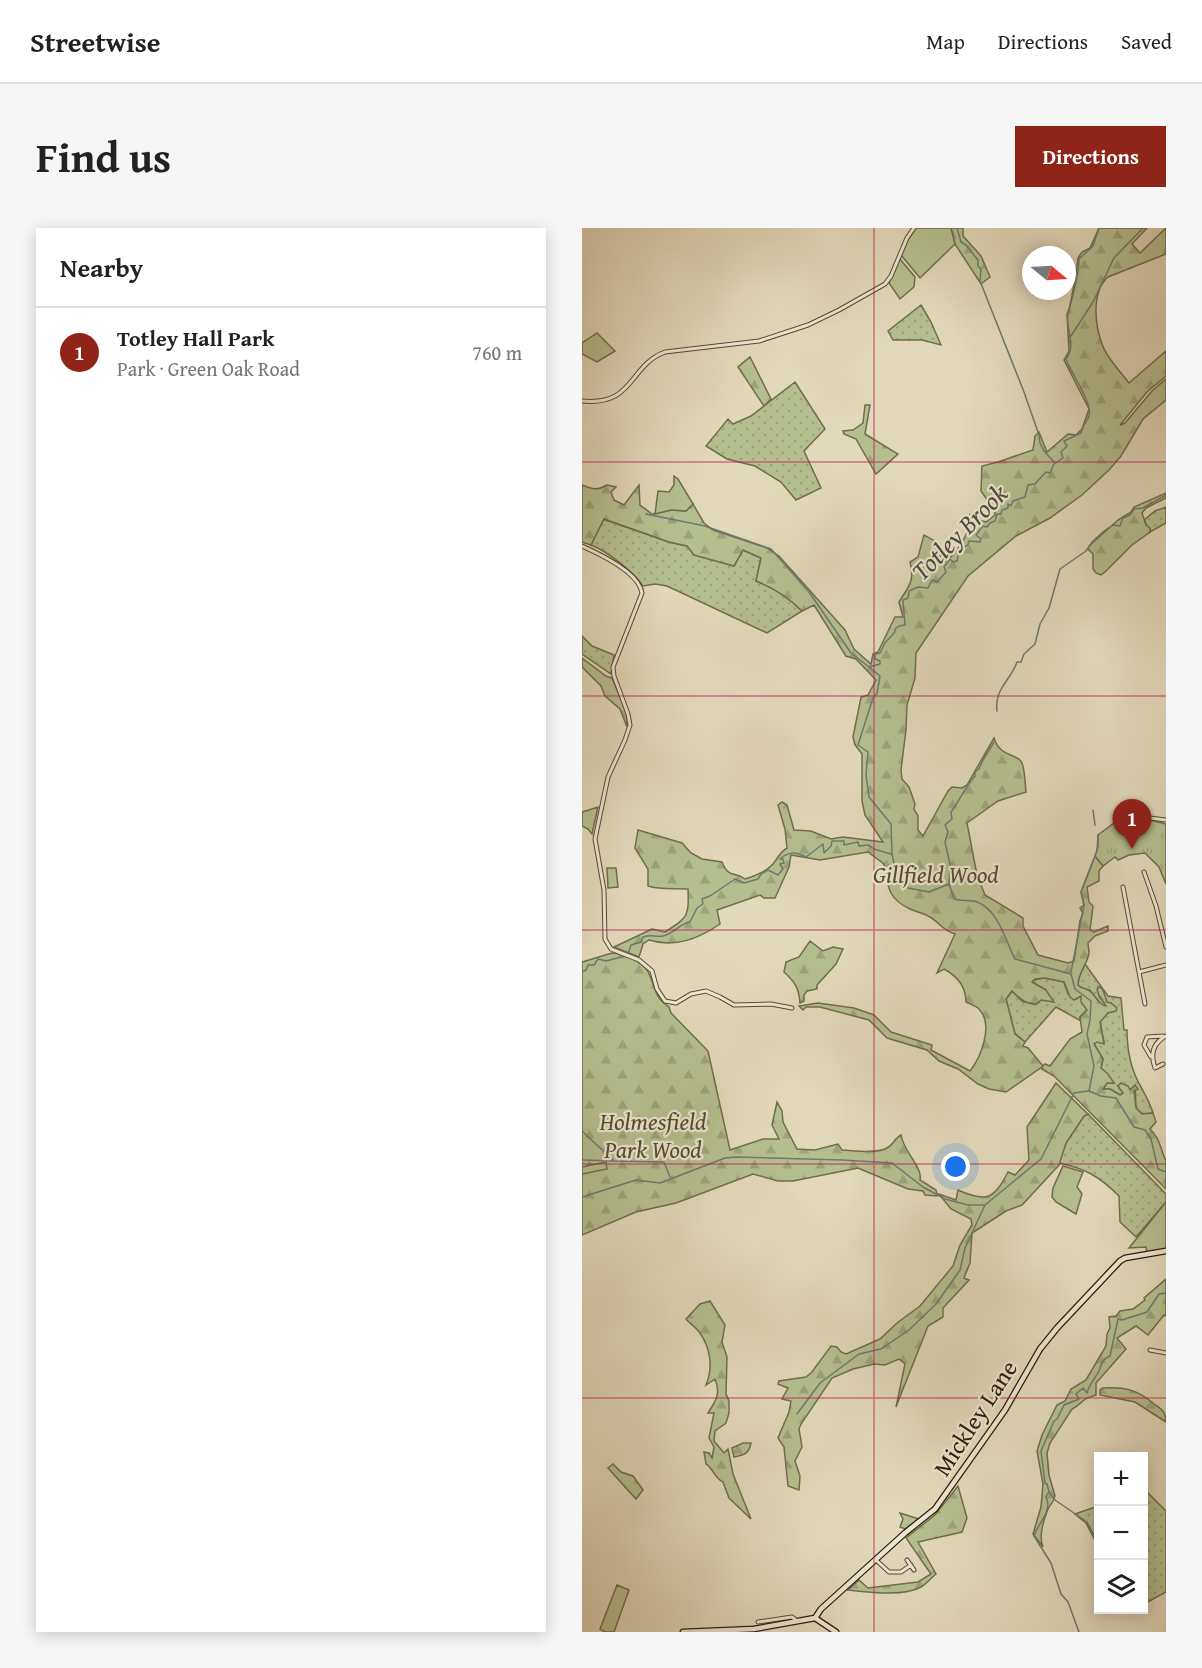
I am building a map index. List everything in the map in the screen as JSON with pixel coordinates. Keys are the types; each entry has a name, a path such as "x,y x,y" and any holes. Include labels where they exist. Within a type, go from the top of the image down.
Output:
{"street":[{"path":"582,401 603,400 620,393 633,382 651,358 664,352 759,341 808,325 839,310 885,285 914,228"},
{"path":"582,546 604,556 620,567 638,582 642,592 613,667 630,725 608,777 595,839 604,890 605,939 610,949 639,960 652,972 657,989 665,1001 676,1003 691,994 706,991 732,1005 771,1004 792,1008"},
{"path":"1150,818 1166,820"},
{"path":"1144,872 1156,906 1166,947"},
{"path":"1123,887 1145,1004"},
{"path":"1138,972 1166,964"},
{"path":"1163,1065 1155,1068 1144,1046 1147,1037 1165,1036"},
{"path":"1151,1057 1155,1047 1165,1036"},
{"name":"Mickley Lane","path":"815,1618 816,1614 905,1533 930,1514 943,1499 1005,1410 1040,1349 1122,1259 1166,1251"},
{"path":"1150,1350 1166,1353"},
{"path":"876,1560 889,1572 901,1572 911,1565"},
{"path":"907,1560 914,1570"},
{"path":"758,1622 792,1617 796,1621"},
{"path":"683,1632 754,1629 815,1618 836,1632"}],"green space":[{"path":"916,228 951,228 955,244 920,278 901,255 906,242"},
{"path":"951,228 963,228 963,236 981,256 990,277 981,284 955,244"},
{"name":"Gillfield Wood","path":"1099,228 1147,228 1132,244 1140,253 1166,228 1166,254 1108,277 1103,283 1097,300 1096,318 1104,349 1129,383 1166,351 1166,376 1147,392 1120,425 1125,423 1152,391 1166,379 1166,400 1143,419 1121,456 1082,495 1050,518 1016,536 968,576 916,653 915,678 907,705 901,770 902,779 909,787 915,804 918,830 923,836 948,791 952,787 962,788 967,785 994,738 1000,749 1020,760 1024,769 1026,792 998,801 967,823 977,875 985,895 1023,918 1023,926 1038,955 1068,963 1074,961 1083,913 1080,908 1084,905 1081,892 1095,856 1103,866 1099,871 1099,881 1087,887 1089,902 1093,906 1090,930 1094,932 1108,926 1108,931 1095,936 1088,943 1089,953 1078,985 1089,991 1106,1006 1099,996 1097,989 1100,987 1107,1002 1117,1008 1116,1011 1108,1013 1100,1022 1104,1044 1097,1042 1094,1044 1103,1059 1101,1068 1114,1083 1107,1083 1103,1089 1110,1089 1120,1095 1123,1093 1118,1086 1121,1083 1128,1086 1130,1090 1135,1085 1138,1089 1134,1091 1136,1108 1142,1114 1153,1113 1156,1122 1150,1129 1158,1140 1166,1161 1166,1189 1054,1076 1042,1067 1006,1092 989,1089 958,1069 939,1061 927,1050 887,1038 869,1020 820,1007 806,1007 803,1010 799,1006 818,1003 854,1008 874,1015 891,1032 932,1045 931,1050 970,1071 978,1058 986,1032 983,1015 978,1008 966,1002 960,982 953,975 944,969 937,973 955,934 946,930 932,918 897,901 888,886 884,864 868,852 820,860 791,855 789,867 775,898 764,898 760,895 717,910 720,924 712,929 686,941 668,943 649,940 643,944 639,957 614,947 652,929 665,932 683,919 687,911 688,889 648,886 648,869 635,848 638,830 682,843 691,853 702,859 722,862 729,873 745,879 767,869 787,848 785,829 778,805 782,802 787,805 794,830 811,831 831,839 843,837 883,842 865,815 862,801 862,754 855,745 853,737 861,697 868,695 876,680 856,659 846,656 814,605 802,611 780,593 756,581 761,558 743,550 734,566 694,555 687,546 604,519 591,545 582,542 582,485 594,489 607,485 616,487 611,492 614,500 624,505 639,485 640,505 652,514 671,510 686,511 693,504 704,523 713,530 767,548 779,556 845,630 854,649 871,664 873,654 878,652 895,617 903,617 899,602 910,583 912,574 910,562 918,557 924,535 935,541 945,561 955,553 963,541 969,527 970,515 986,522 995,515 995,511 981,491 982,466 1033,450 1035,436 1039,432 1047,452 1068,434 1076,435 1082,429 1089,409 1064,360 1069,351 1067,314 1071,300 1076,300 1076,271 1078,258 1082,252 1090,248","holes":["1045,978 1064,982 1070,997 1074,1000 1081,996 1081,1002 1087,1010 1080,1017 1082,1032 1070,1039 1050,1066 1045,1064 1043,1066 1028,1048 1023,1046 1025,1042 1015,1034 1006,999 1012,991 1020,999 1029,1003 1037,1004 1041,1000 1054,1002 1046,990 1032,982 1035,979"]},
{"path":"900,259 915,277 914,287 900,299 889,283"},
{"path":"921,305 941,345 922,340 893,340 888,331"},
{"path":"597,333 615,351 597,362 582,354 582,343"},
{"path":"750,357 771,399 764,406 738,367"},
{"path":"795,382 825,429 804,451 821,488 796,500 781,482 755,466 727,459 706,446 728,419 733,424 751,416"},
{"path":"865,405 870,405 865,434 898,454 876,474 856,439 844,434 843,431 853,430 863,423"},
{"path":"674,476 693,504 686,511 671,510 655,514 658,491 669,492 674,485"},
{"path":"1166,493 1166,498 1146,508 1142,513 1150,532 1132,545 1105,572 1101,575 1096,573 1093,569 1093,554 1088,549 1090,545 1118,520 1131,512 1134,507"},
{"path":"1166,507 1166,523 1150,532 1145,519 1155,511"},
{"path":"603,519 687,546 734,566 743,550 761,558 756,581 780,593 802,611 767,633 667,586 655,584 643,586 620,562 591,545"},
{"path":"582,636 592,646 614,655 611,674 582,654"},
{"path":"582,658 612,678 627,714 627,727 620,709 605,696 601,686 582,667"},
{"path":"598,807 592,834 582,826 582,812"},
{"path":"1130,817 1166,824 1166,884 1159,867 1145,853 1129,855 1118,860 1115,857 1103,866 1095,856 1098,835 1118,820"},
{"path":"607,868 616,868 618,887 608,888"},
{"path":"810,941 823,951 833,947 843,949 836,964 817,985 817,989 807,991 804,1001 800,1003 796,986 784,972 786,962 799,957"},
{"name":"Holmesfield Park Wood","path":"612,953 629,957 648,971 661,1000 708,1051 730,1150 763,1139 779,1139 772,1125 777,1102 782,1111 783,1122 797,1149 815,1150 838,1144 842,1150 878,1151 889,1147 901,1135 905,1147 919,1170 920,1180 936,1190 937,1196 925,1195 923,1191 908,1189 858,1168 793,1181 778,1181 753,1174 676,1203 636,1212 582,1235 582,962"},
{"path":"1085,964 1108,996 1121,998 1124,1030 1127,1030 1132,1066 1153,1113 1142,1114 1136,1108 1135,1086 1130,1090 1118,1086 1123,1093 1120,1095 1110,1089 1103,1089 1107,1083 1114,1083 1101,1068 1103,1059 1094,1044 1104,1042 1100,1022 1108,1012 1107,1006 1102,1006 1090,990 1080,988 1078,985 1079,976","holes":["1098,987 1103,990 1106,1005 1099,996"]},
{"path":"1045,978 1064,982 1068,994 1081,996 1087,1010 1080,1017 1081,1021 1056,1007 1025,1042 1015,1034 1006,999 1012,991 1023,1002 1039,1002 1046,990 1032,980"},
{"path":"1056,1083 1088,1114 1084,1116 1066,1143 1059,1165 1022,1205 1006,1211 972,1233 970,1263 964,1278 969,1280 943,1308 943,1317 928,1326 896,1407 905,1364 899,1359 885,1365 874,1364 853,1369 832,1378 799,1429 802,1447 795,1461 800,1476 799,1490 788,1486 784,1447 778,1438 791,1401 782,1399 788,1388 778,1384 779,1381 806,1377 831,1346 837,1347 846,1354 880,1339 920,1306 953,1266 960,1245 972,1225 971,1219 951,1209 939,1194 956,1200 958,1190 976,1196 989,1196 998,1188 1008,1172 1015,1175 1029,1160 1027,1127"},
{"path":"1088,1114 1166,1194 1166,1202 1136,1237 1120,1222 1119,1196 1092,1174 1059,1163 1066,1143 1084,1116"},
{"path":"606,1162 607,1169 582,1174 582,1167"},
{"path":"1063,1166 1083,1172 1077,1187 1082,1194 1076,1214 1052,1197 1053,1188"},
{"path":"1166,1202 1166,1249 1147,1254 1146,1247 1129,1248"},
{"path":"1166,1279 1166,1316 1164,1315 1148,1335 1136,1326 1117,1338 1126,1349 1096,1383 1096,1395 1087,1398 1072,1409 1050,1443 1047,1453 1049,1475 1055,1496 1042,1528 1043,1547 1033,1534 1041,1507 1043,1484 1037,1451 1042,1435 1057,1405 1065,1401 1071,1389 1086,1380 1106,1346 1110,1328 1109,1317 1116,1316 1120,1311 1133,1309"},
{"path":"710,1301 725,1325 722,1342 727,1357 726,1394 729,1401 726,1423 715,1431 714,1441 724,1453 728,1449 733,1474 751,1519 729,1498 723,1482 706,1464 704,1452 709,1453 712,1458 714,1447 709,1438 714,1413 708,1413 715,1401 718,1389 715,1379 706,1385 710,1372 709,1352 700,1333 686,1319 700,1304"},
{"path":"1118,1388 1136,1392 1163,1411 1166,1422 1135,1402 1100,1395 1100,1390"},
{"path":"743,1443 751,1443 749,1450 743,1455 734,1457 732,1448"},
{"path":"613,1464 621,1472 633,1476 643,1490 636,1499 608,1468"},
{"path":"958,1486 967,1518 962,1532 918,1542 936,1574 921,1587 905,1592 848,1590 859,1580 868,1588 918,1582 931,1574 906,1538 935,1515"},
{"path":"1148,1493 1166,1511 1166,1592 1148,1602"},
{"path":"1094,1507 1094,1538 1086,1523 1075,1514"},
{"path":"900,1513 919,1519 905,1529 900,1527 903,1519"},
{"path":"617,1585 629,1590 614,1632 605,1632 600,1629"}],"waterway":[{"path":"957,228 961,242 978,260 978,266 981,269 980,281 1024,392 1040,443 1054,462"},
{"name":"Totley Brook","path":"1099,228 1093,246 1079,259 1077,279 1068,314 1071,349 1066,359 1088,404 1089,416 1081,433 1064,441 1067,446 1061,452 1063,458 1054,464 1050,473 1046,472 1035,484 1028,485 1025,497 1013,501 1011,506 1008,504 1008,508 1002,510 1001,514 997,514 995,521 987,527 983,526 976,535 981,539 980,542 969,541 964,547 964,552 959,552 957,561 953,562 950,559 944,567 946,572 937,582 932,580 928,588 918,587 909,591 908,598 903,600 905,625 895,629 880,653 875,654 875,659 880,661 880,664 869,667 880,676 877,693 873,698 858,745 868,752 866,775 869,797 891,824 892,854 896,873 908,888 929,892 949,884 954,899 974,901 989,910 1000,925 1015,959 1071,974 1075,989 1091,1001 1087,1034 1094,1066 1089,1091 1101,1096 1116,1098 1134,1127 1145,1130 1151,1139 1158,1169 1166,1172"},
{"path":"1071,336 1093,302 1114,258 1143,228"},
{"path":"997,711 1000,691 1017,662 1021,662 1024,654 1035,644 1040,624 1049,608 1060,569 1086,551 1104,531 1113,525 1120,526 1123,518 1130,515 1134,509 1143,508 1166,495"},
{"path":"646,514 705,526 771,549 809,592 851,653 869,667"},
{"path":"949,884 950,864 945,842 948,832 945,825 952,819 951,812 994,742"},
{"path":"1093,810 1095,825"},
{"path":"1071,972 1084,905 1081,892 1097,851 1098,835"},
{"path":"628,954 631,945 641,942 643,937 667,935 690,922 697,908 703,904 702,899 735,879 744,883 758,879 768,870 778,875 783,869 780,864 784,863 783,859 780,859 786,855 796,853 806,857 823,844 824,853 831,846 832,841 844,841 844,845 858,842 859,846 869,845 874,849 891,854"},
{"path":"582,972 588,965 594,965 598,959 606,961 625,956"},
{"path":"582,1197 636,1180 660,1183 725,1158 736,1157 892,1163 923,1187 945,1199 968,1205 985,1205 1041,1159 1074,1093 1088,1091"},
{"path":"582,1131 614,1161 664,1162 670,1177"},
{"path":"582,1160 614,1161"},
{"path":"797,1414 820,1383 859,1354 881,1349 909,1330 936,1304 960,1270 965,1248 985,1205"},
{"path":"1094,1535 1087,1522 1055,1500 1049,1492 1045,1483 1041,1451 1064,1405 1079,1399 1076,1394 1083,1388 1087,1393 1102,1362 1110,1356 1118,1319 1122,1320 1147,1312 1159,1294 1166,1293"},
{"path":"1048,1493 1046,1497 1048,1507 1034,1536 1051,1563 1061,1594 1068,1602 1079,1632"}],"place":[{"name":"Totley Hall Park","path":"1132,849"}]}
